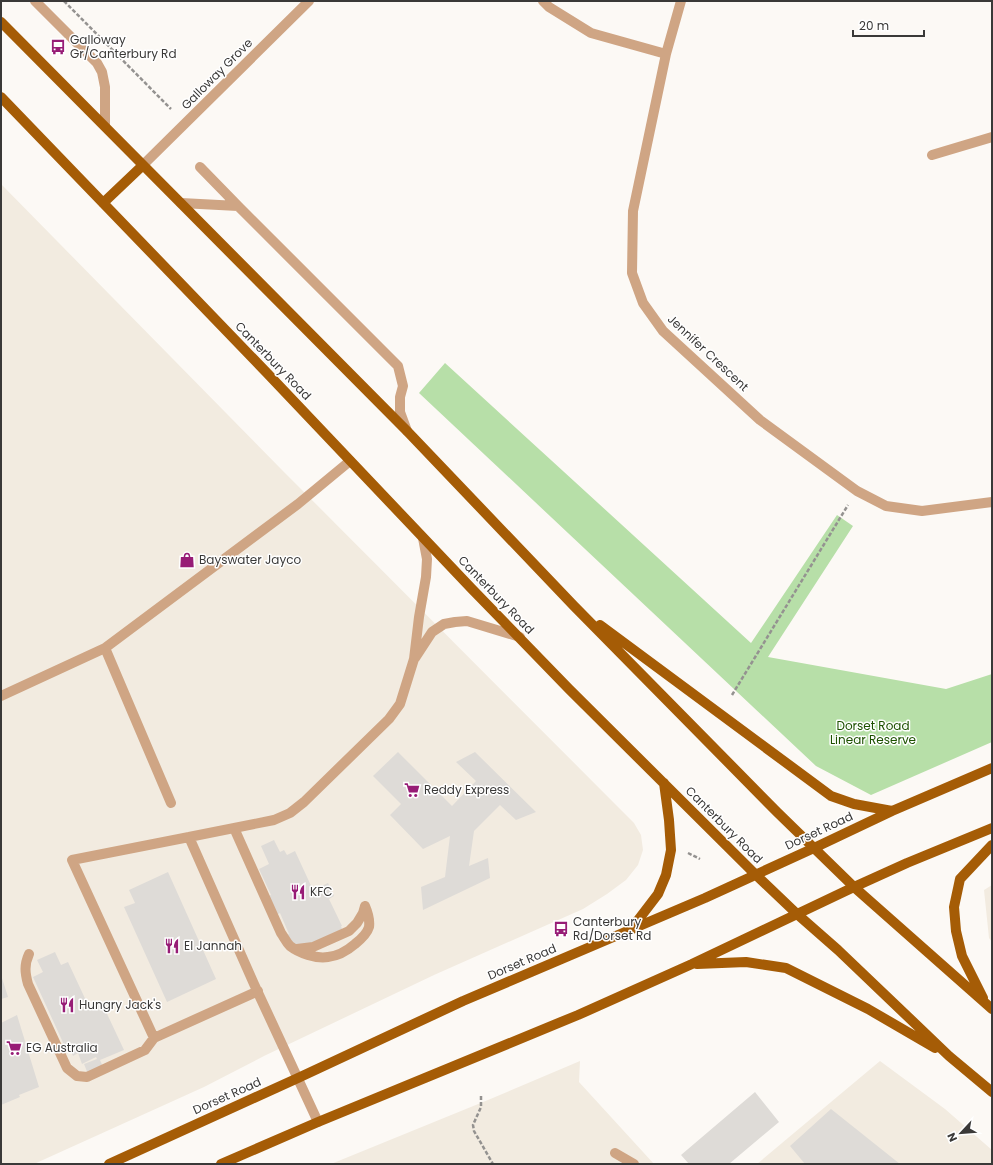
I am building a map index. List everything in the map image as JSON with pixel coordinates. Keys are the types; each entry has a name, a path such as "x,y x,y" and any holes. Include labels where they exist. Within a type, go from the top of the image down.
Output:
{"main road":[{"path":"1,22 407,431 574,606 814,848 854,887 988,1006"},
{"name":"Canterbury Road","path":"1,97 569,689 755,874 838,950 949,1056 992,1092"},
{"path":"103,203 143,164"},
{"path":"574,606 831,796 854,804 892,811"},
{"name":"Dorset Road","path":"109,1164 463,1002 632,928 705,898 892,811 992,768"},
{"path":"632,928 658,894 666,875 671,850 664,783"},
{"path":"221,1164 318,1122 578,1015 692,964 907,863 992,828"},
{"path":"988,1006 962,956 956,931 954,907 960,879 992,845"},
{"path":"692,964 746,962 786,968 868,1009 949,1056"}],"street":[{"path":"35,1 97,63 102,72 105,87 105,126"},
{"name":"Galloway Grove","path":"143,164 309,1"},
{"path":"543,1 549,7 591,33 666,54"},
{"name":"Jennifer Crescent","path":"681,1 666,54 633,210 632,273 643,304 663,331 760,420 857,492 886,506 922,511 992,502"},
{"path":"932,155 992,137"},
{"path":"200,167 398,366 403,386 400,397 400,412 407,431"},
{"path":"181,202 238,206"},
{"path":"1,696 105,648 298,504 350,461"},
{"path":"154,1038 72,860 274,820 290,813 304,802 389,719 400,704 414,660 418,617 426,577 427,559 423,538"},
{"path":"414,660 432,632 444,624 467,622 520,637"},
{"path":"105,648 170,803"},
{"path":"234,828 281,933 290,946 296,949 307,954 318,957 328,957 340,954 362,939 369,928 369,916 365,906 357,923 349,931 314,947 296,949"},
{"path":"189,837 318,1122"},
{"path":"29,954 25,962 25,973 28,984 67,1068 77,1076 87,1077 145,1050 154,1038 258,991"},
{"path":"621,1164 615,1153 634,1164"}],"path":[{"path":"64,1 171,109"},
{"path":"732,695 857,492"},
{"path":"684,851 700,859"},
{"path":"481,1096 481,1107 473,1125 474,1131 493,1164"}],"shaded area":[{"path":"1,184 283,471 634,823 641,835 643,850 638,865 626,880 583,909 434,975 264,1056 204,1087 34,1164 1,1164"},
{"path":"992,885 992,942 989,938 984,890"},
{"path":"580,1061 579,1082 654,1164 331,1164 488,1100"},
{"path":"880,1061 945,1109 992,1150 992,1164 757,1164"}],"green space":[{"name":"Dorset Road Linear Reserve","path":"445,363 751,643 837,515 853,526 768,657 946,689 992,674 992,742 871,795 816,766 419,393"}],"building":[{"path":"398,752 452,806 476,781 456,762 475,752 536,812 516,820 500,805 474,831 469,866 488,858 490,878 423,910 421,887 445,877 450,836 423,849 390,815 401,804 373,776"},
{"name":"KFC","path":"274,840 280,852 284,850 287,855 295,851 313,890 328,883 334,896 329,899 342,926 343,932 303,950 281,938 289,934 280,913 272,917 264,898 271,895 259,869 269,864 261,846"},
{"name":"El Jannah","path":"168,872 216,979 167,1002 124,907 135,903 129,890"},
{"name":"Hungry Jack's","path":"55,952 61,965 68,962 89,1007 101,1001 124,1050 100,1060 103,1067 88,1074 84,1064 97,1059 96,1057 82,1064 78,1053 73,1056 69,1047 66,1049 33,977 43,972 37,960"},
{"path":"1,975 8,997 1,999"},
{"name":"EG Australia","path":"17,1015 39,1087 19,1095 20,1097 1,1105 1,1023"},
{"path":"755,1092 779,1122 729,1164 689,1164 681,1155"},
{"path":"831,1109 900,1164 805,1164 790,1146"}],"place":[{"name":"Galloway Gr/Canterbury Rd","path":"58,47"},
{"name":"Bayswater Jayco","path":"187,560"},
{"name":"Reddy Express","path":"412,790"},
{"name":"KFC","path":"298,892"},
{"name":"Canterbury Rd/Dorset Rd","path":"561,929"},
{"name":"El Jannah","path":"172,946"},
{"name":"Hungry Jack's","path":"67,1005"},
{"name":"EG Australia","path":"14,1048"}]}
